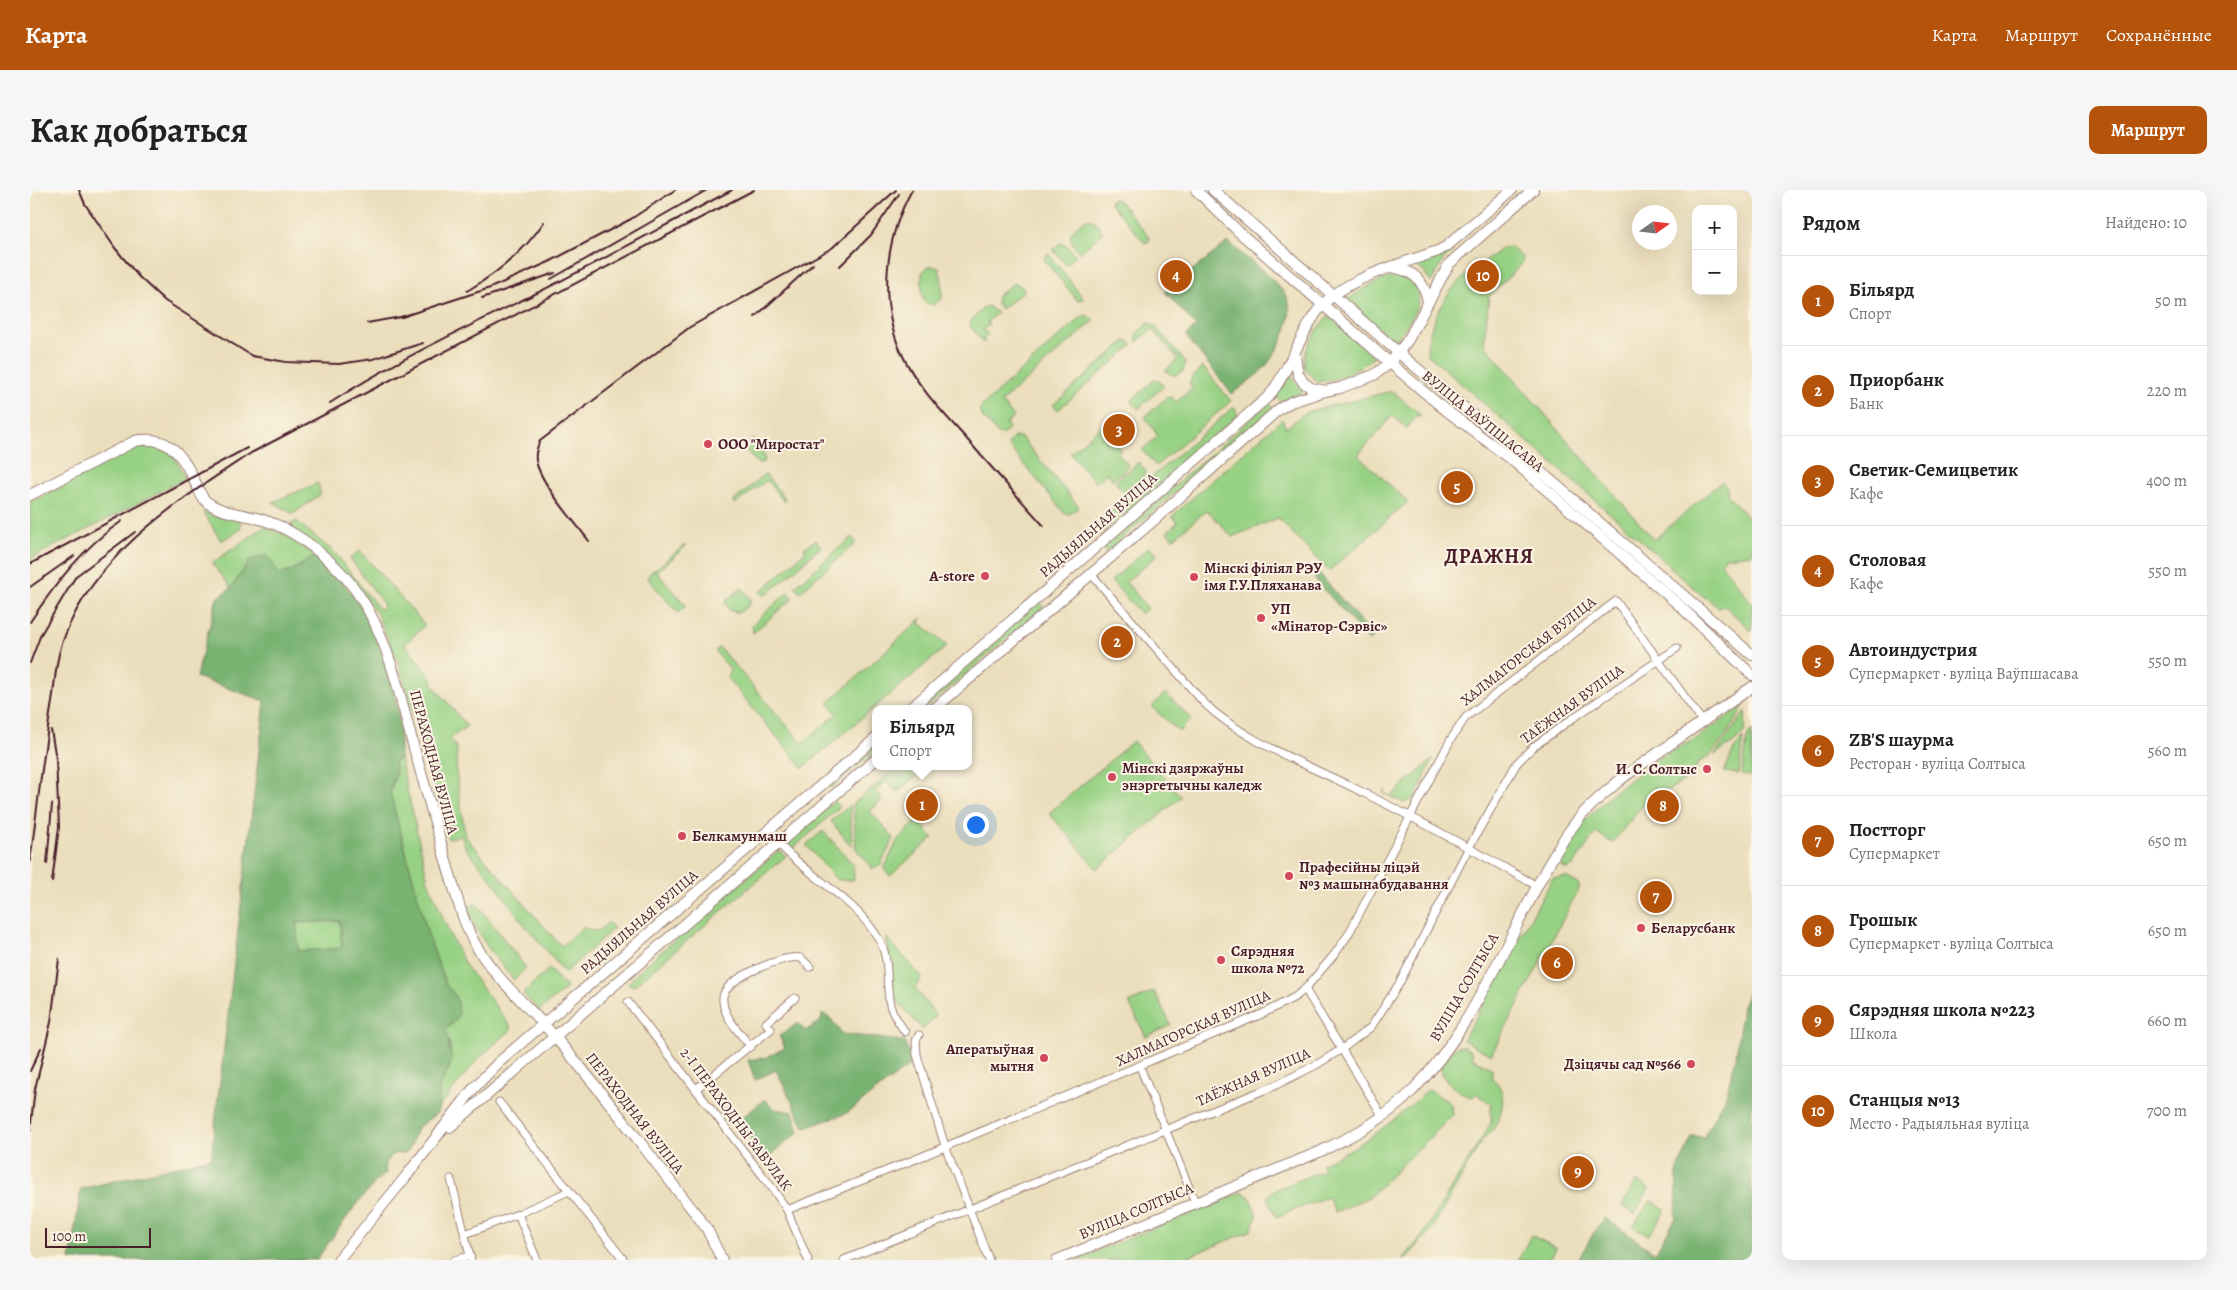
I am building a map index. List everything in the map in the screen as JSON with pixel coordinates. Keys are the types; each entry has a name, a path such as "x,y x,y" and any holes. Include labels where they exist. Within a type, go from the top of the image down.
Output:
{"main road":[{"name":"ВУЛІЦА ВАЎПШАСАВА","path":"1196,190 1239,232 1436,403 1512,460 1693,618 1752,675"},
{"name":"ВУЛІЦА ВАЎПШАСАВА","path":"1213,190 1331,296 1562,490 1752,655"},
{"path":"1392,267 1447,246 1512,190"},
{"path":"939,705 1279,409 1291,402 1363,379 1390,363 1399,354 1408,340 1442,274 1456,257 1533,190"},
{"name":"РАДЫЯЛЬНАЯ ВУЛІЦА","path":"915,705 1247,416 1276,387 1295,355 1313,317 1331,296 1392,267"},
{"path":"1392,267 1410,272 1416,276 1426,291 1428,302"},
{"path":"1295,355 1295,366 1302,382 1311,388 1324,391"},
{"name":"ПЕРАХОДНАЯ ВУЛІЦА","path":"30,495 134,441 152,438 173,447 179,454 199,488 200,496 206,502 224,510 257,518 289,530 339,569 371,613 392,663 428,797 467,927 492,969 513,994 555,1036 707,1229 722,1260"},
{"name":"ВУЛІЦА СОЛТЫСА","path":"1057,1260 1319,1152 1383,1117 1412,1091 1455,1039 1537,886 1565,839 1592,804 1625,776 1752,687"},
{"name":"РАДЫЯЛЬНАЯ ВУЛІЦА","path":"338,1260 474,1088 498,1063 872,741"},
{"name":"РАДЫЯЛЬНАЯ ВУЛІЦА","path":"434,1140 872,763"},
{"path":"690,897 701,910"}],"street":[{"path":"1091,574 1211,711 1261,741 1411,816 1537,886"},
{"name":"ХАЛМАГОРСКАЯ ВУЛІЦА","path":"787,1210 1140,1067 1262,1014 1295,997 1305,989 1334,955 1348,934 1451,739 1466,716 1616,600 1658,660"},
{"name":"ТАЁЖНАЯ ВУЛІЦА","path":"844,1260 1274,1086 1316,1066 1342,1049 1371,1027 1399,984 1468,849 1517,763 1533,747 1677,648"},
{"path":"1658,660 1702,721"},
{"path":"779,844 789,855 829,886 876,934 883,946 886,958 890,1007 905,1032"},
{"path":"751,1047 729,1017 724,1006 723,998 729,985 751,972 784,958 801,958 810,966"},
{"path":"1305,989 1383,1117"},
{"path":"696,1089 751,1047 771,1029 766,1023 795,998"},
{"name":"2-І ПЕРАХОДНЫ ЗАВУЛАК","path":"628,1002 787,1210 808,1260"},
{"path":"919,1035 916,1041 917,1055 945,1146 990,1260"},
{"path":"1140,1067 1195,1202"},
{"path":"499,1102 624,1260"},
{"path":"451,1179 470,1258 454,1260"},
{"path":"465,1234 518,1214 569,1191"},
{"path":"518,1214 537,1260"}],"green space":[{"path":"1114,199 1119,201 1149,237 1149,241 1145,243 1111,204 1110,201"},
{"path":"1086,219 1094,221 1103,232 1080,253 1070,238 1072,231"},
{"path":"1228,242 1267,274 1280,288 1289,302 1290,311 1286,332 1270,360 1258,374 1232,394 1186,336 1196,326 1165,292"},
{"path":"1060,243 1067,245 1076,256 1066,265 1053,250"},
{"path":"1511,247 1523,258 1522,264 1489,296 1484,344 1654,540 1722,481 1728,490 1727,494 1752,523 1752,554 1726,557 1721,563 1752,603 1752,631 1725,606 1718,607 1699,593 1427,354 1431,328 1449,293 1465,276 1502,248"},
{"path":"1450,249 1453,251 1443,261 1431,282 1424,272 1414,265 1439,256"},
{"path":"1048,253 1084,299 1077,300 1045,261 1044,257"},
{"path":"927,267 939,268 942,281 942,299 934,305 925,303 922,296 922,273"},
{"path":"1395,276 1408,281 1416,288 1419,296 1413,315 1394,342 1346,300 1374,283"},
{"path":"1015,282 1025,290 1001,309 996,302 997,296"},
{"path":"988,306 997,313 987,322 989,325 983,329 988,335 983,338 985,341 983,343 971,327 970,322 983,308"},
{"path":"1087,315 1094,321 1001,402 1014,417 1006,424 1009,428 1004,434 999,435 983,418 979,410 1081,317"},
{"path":"1328,316 1374,357 1348,374 1333,380 1318,382 1305,370 1305,355 1310,341"},
{"path":"1148,323 1153,324 1186,362 1183,371 1174,376 1165,371 1178,359 1153,329 1137,342 1136,334"},
{"path":"1125,341 1133,345 1058,410 1053,405"},
{"path":"1203,367 1231,401 1156,466 1142,450 1158,436 1145,417 1166,398 1172,397 1176,402 1193,388 1189,383"},
{"path":"1290,374 1304,391 1281,402 1276,396"},
{"path":"1156,378 1164,386 1138,409 1131,401"},
{"path":"1392,391 1421,415 1416,417 1407,428 1392,416 1358,455 1408,502 1329,571 1278,518 1232,537 1207,510 1173,539 1167,532 1178,522 1172,516 1282,419 1286,428 1306,412"},
{"path":"1269,403 1273,408 1106,552 1103,548"},
{"path":"1234,407 1238,415 1105,531 1098,523"},
{"path":"1101,426 1121,450 1118,453 1129,466 1113,480 1107,473 1096,483 1070,453"},
{"path":"1015,437 1021,437 1079,507 1070,514 1065,514 1008,445"},
{"path":"754,438 762,450 765,461 758,464 743,447"},
{"path":"152,445 159,446 169,452 177,462 185,479 30,559 30,502 67,484 72,477 130,450"},
{"path":"1139,462 1147,473 1124,492 1115,482"},
{"path":"765,474 785,498 784,502 767,480 735,504 734,501"},
{"path":"318,483 321,494 293,514 273,502"},
{"path":"203,512 215,516 238,519 241,523 240,530 221,541"},
{"path":"296,521 334,552 380,610 384,605 350,558 360,551 425,625 405,644 432,679 433,685 467,726 450,739 457,748 456,771 465,836 561,946 584,927 597,931 608,922 614,928 565,973 519,918 496,885 466,849 461,835 448,839 399,664 377,614 360,591 292,528 291,524"},
{"path":"264,527 285,535 315,556 291,571 279,574 250,560 231,588 212,563"},
{"path":"852,537 856,543 800,592 795,586"},
{"path":"816,540 821,547 763,596 760,592 806,551 804,548"},
{"path":"685,545 657,572 686,606 679,612 676,611 648,579 649,574"},
{"path":"1149,547 1157,555 1126,582 1148,608 1141,614 1111,581"},
{"path":"267,555 279,574 291,571 315,556 340,579 353,595 376,637 393,689 399,719 400,758 394,762 396,773 390,793 428,935 446,985 458,1002 459,1014 446,1030 452,1060 439,1090 437,1113 417,1128 409,1150 405,1153 393,1154 385,1164 386,1173 359,1202 316,1260 70,1260 81,1189 211,1158 265,701 196,677 217,598 231,588 250,560","holes":["340,921 342,948 298,951 297,923"]},
{"path":"1319,573 1374,637 1369,641 1314,578"},
{"path":"742,588 750,598 750,604 739,613 729,610 725,602"},
{"path":"788,592 793,598 753,633 752,625"},
{"path":"1039,602 1043,607 930,705 920,705"},
{"path":"922,618 920,623 947,646 877,705 872,705 872,710 803,768 727,678 730,669 715,651 719,647 802,743 837,714 828,703"},
{"path":"1165,693 1192,719 1179,732 1152,707"},
{"path":"1744,705 1735,723 1710,756 1698,763 1692,776 1644,804 1612,843 1596,832 1573,866 1567,869 1563,867 1560,859 1575,831 1610,795 1659,758 1697,738"},
{"path":"1746,711 1745,731 1735,742 1714,755"},
{"path":"1752,730 1752,776 1742,774 1748,734"},
{"path":"1744,738 1739,774 1724,772 1734,749"},
{"path":"1133,741 1181,797 1097,869 1049,813"},
{"path":"872,746 872,754 832,788 828,783"},
{"path":"400,758 428,881 451,937 466,966 511,1027 510,1031 478,1059 439,1107 439,1090 450,1066 450,1045 446,1036 446,1030 456,1020 454,994 446,985 428,935 390,793 396,773 394,762"},
{"path":"1433,759 1415,798 1404,803 1383,793 1386,789 1384,793 1391,796"},
{"path":"894,770 923,770 898,792 885,782 876,790 882,800 870,811 894,838 880,866 873,869 856,849 853,804"},
{"path":"835,801 840,807 789,852 786,846 787,841"},
{"path":"850,805 852,847 831,821"},
{"path":"915,816 933,838 890,876 884,869 898,839 916,822 913,819"},
{"path":"823,831 853,864 854,880 837,880 806,845"},
{"path":"779,850 786,856 634,986 628,983 641,969"},
{"path":"1566,877 1579,884 1579,889 1491,1055 1463,1040 1553,878"},
{"path":"476,903 526,968 514,980 493,955 476,928 468,908"},
{"path":"340,921 342,949 298,951 296,923"},
{"path":"887,938 922,977 915,988 936,1016 923,1030 892,995"},
{"path":"549,969 567,988 539,1011 523,993"},
{"path":"1752,982 1752,1260 1578,1260 1605,1218 1655,1253 1676,1218 1677,1172 1692,1136 1704,1137 1727,1092 1736,1057 1742,1006"},
{"path":"1154,991 1171,1025 1146,1037 1129,1003"},
{"path":"822,1013 831,1019 842,1034 904,1041 914,1062 847,1113 805,1128 776,1070 755,1080 748,1060 767,1057 785,1048 779,1036 798,1023 805,1031 821,1021"},
{"path":"1458,1046 1463,1046 1472,1052 1472,1057 1492,1069 1492,1079 1502,1092 1501,1110 1494,1128 1483,1139 1432,1229 1405,1260 1402,1260 1420,1239 1491,1123 1491,1104 1476,1093 1473,1097 1458,1091 1442,1073 1443,1062"},
{"path":"1429,1089 1451,1104 1452,1116 1369,1197 1335,1212 1328,1197 1276,1217 1267,1197 1274,1190 1324,1170 1321,1164 1352,1148 1378,1131"},
{"path":"765,1099 775,1109 793,1112 799,1132 766,1159 737,1122"},
{"path":"1636,1181 1649,1188 1635,1214 1622,1206"},
{"path":"1242,1192 1250,1197 1257,1217 1251,1231 1180,1260 1075,1260"},
{"path":"1651,1200 1666,1210 1648,1236 1633,1226"},
{"path":"1531,1235 1556,1248 1550,1260 1518,1260"}],"railway":[{"path":"79,190 85,204 115,248 139,277 165,301 252,356 286,362 339,364 373,359 423,343"},
{"path":"401,317 490,288 549,262 631,219 675,190"},
{"path":"551,279 707,190"},
{"path":"330,403 406,358 562,280 732,190"},
{"path":"30,863 56,670 61,646 78,608 96,580 142,532 168,510 251,453 754,190"},
{"path":"589,541 558,502 539,469 536,455 540,441 690,327 832,248 896,190"},
{"path":"912,190 896,228 888,270 887,291 889,311 901,352 914,376 930,397 1044,526"},
{"path":"840,266 871,235 899,194"},
{"path":"467,291 510,261 528,243 544,222"},
{"path":"755,317 813,264"},
{"path":"482,298 555,273"},
{"path":"367,323 406,316"},
{"path":"30,564 247,448"},
{"path":"30,622 71,567 95,542 122,521"},
{"path":"30,663 41,634 76,576 135,532"},
{"path":"30,587 74,556"},
{"path":"51,730 56,759 59,827 52,882"},
{"path":"47,864 52,804"},
{"path":"30,1131 35,1089 51,1022 59,959"},
{"path":"30,1071 41,1048"}],"place":[{"name":"Столовая","path":"1176,276"},
{"name":"Станцыя №13","path":"1483,276"},
{"name":"Светик-Семицветик","path":"1119,430"},
{"name":"ООО \"Миростат\"","path":"708,444"},
{"name":"Автоиндустрия","path":"1457,487"},
{"name":"А-store","path":"985,576"},
{"name":"Мінскі філіял РЭУ імя Г.У.Пляханава","path":"1194,577"},
{"name":"УП «Мінатор-Сэрвіс»","path":"1261,618"},
{"name":"Приорбанк","path":"1117,642"},
{"name":"И. С. Солтыс","path":"1707,769"},
{"name":"Мінскі дзяржаўны энэргетычны каледж","path":"1112,777"},
{"name":"Більярд","path":"922,805"},
{"name":"Грошык","path":"1663,806"},
{"name":"Белкамунмаш","path":"682,836"},
{"name":"Прафесійны ліцэй №3 машынабудавання","path":"1289,876"},
{"name":"Постторг","path":"1656,897"},
{"name":"Беларусбанк","path":"1641,928"},
{"name":"Сярэдняя школа №72","path":"1221,960"},
{"name":"ZB'S шаурма","path":"1557,963"},
{"name":"Аператыўная мытня","path":"1044,1058"},
{"name":"Дзіцячы сад №566","path":"1691,1064"},
{"name":"Сярэдняя школа №223","path":"1578,1172"}],"district":[{"name":"ДРАЖНЯ","path":"1489,556"}]}
